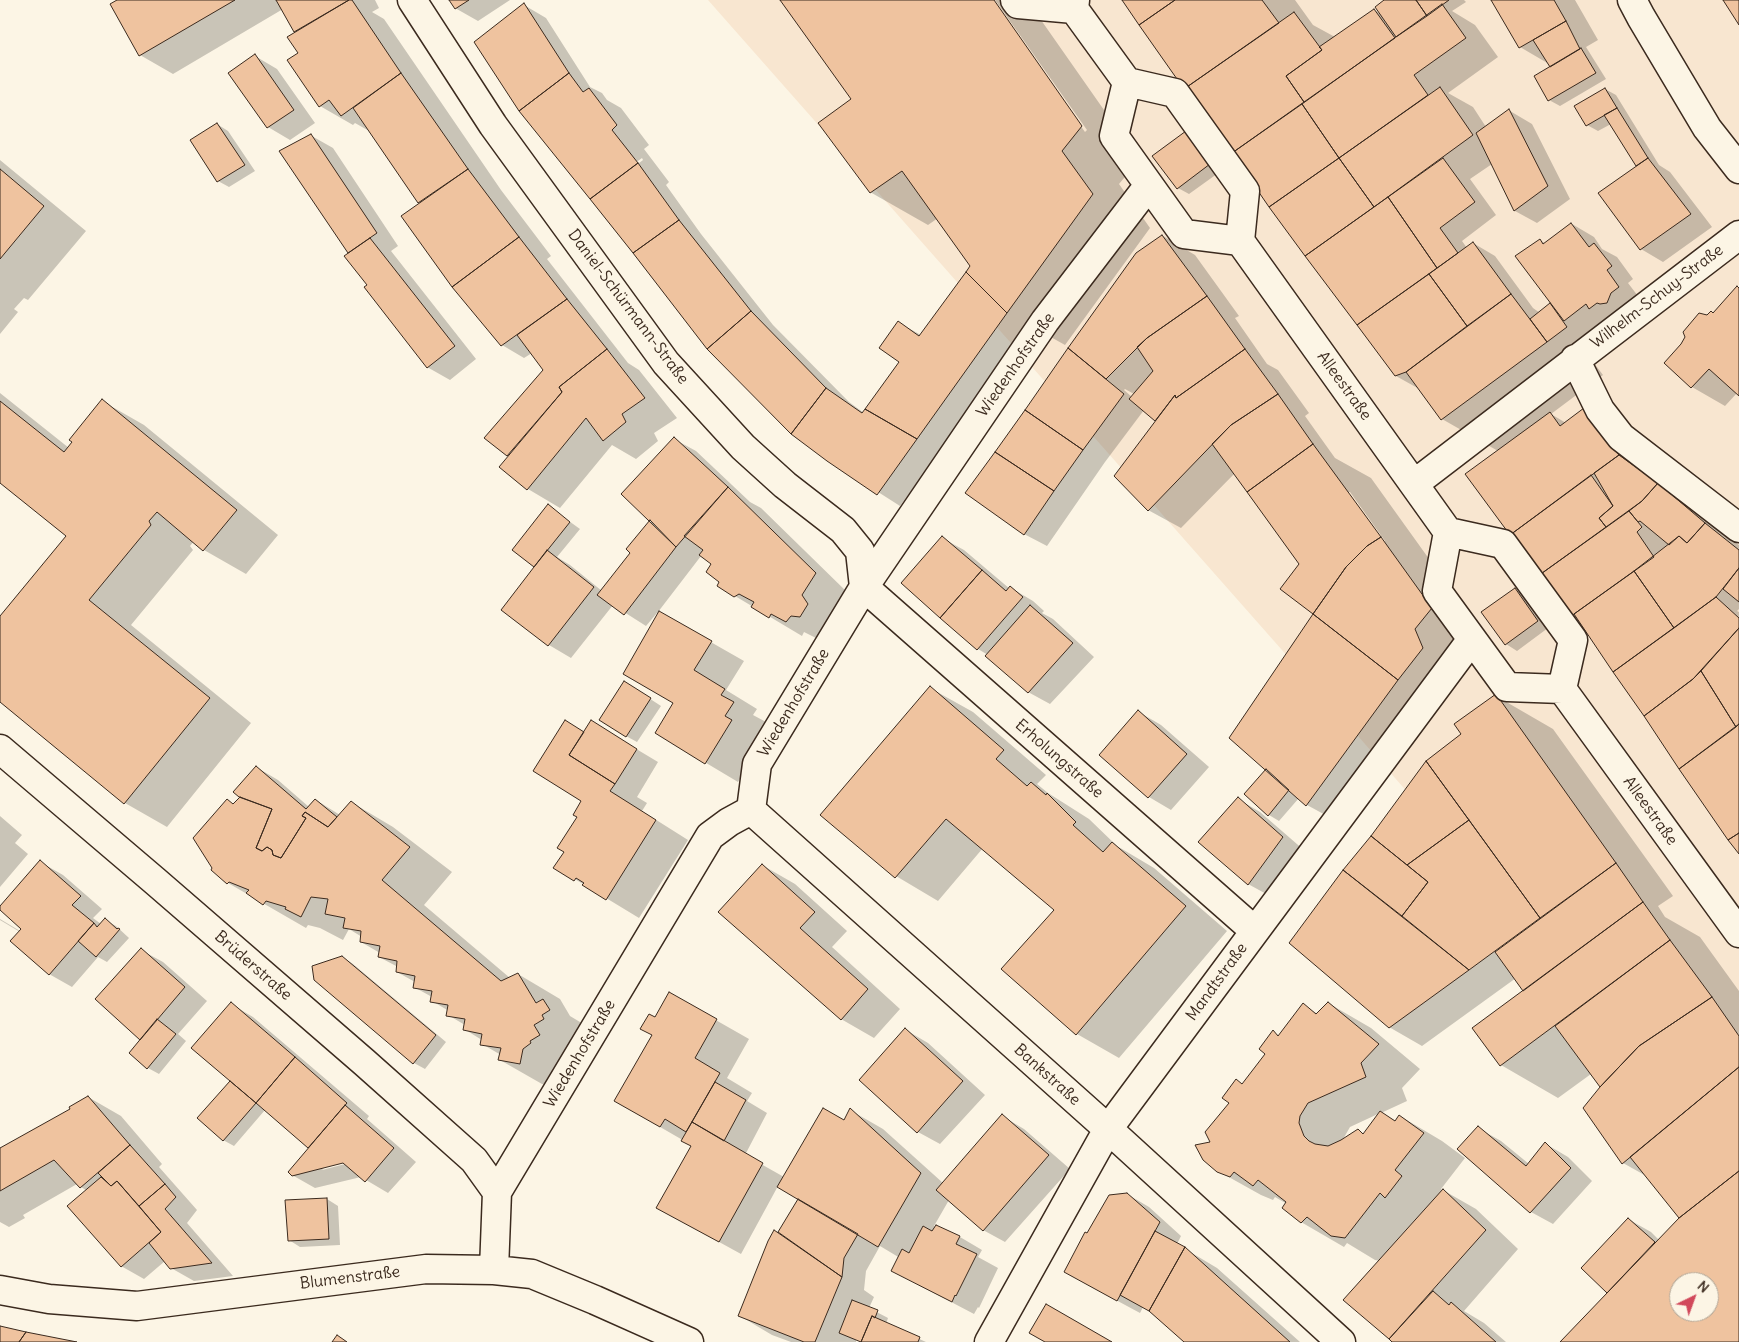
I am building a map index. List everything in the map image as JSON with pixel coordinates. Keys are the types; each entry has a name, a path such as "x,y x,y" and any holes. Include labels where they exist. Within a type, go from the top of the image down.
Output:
{"street":[{"name":"Daniel-Schürmann-Straße","path":"412,0 493,125 666,363 743,447 785,485 843,530 860,550 864,587"},
{"path":"1015,0 1018,4 1075,5 1127,82 1174,93 1244,191 1240,241 1184,234 1114,136 1127,82"},
{"path":"1632,0 1707,128 1739,169"},
{"name":"Wiedenhofstraße","path":"494,1270 496,1192 710,836 729,822 751,810 757,764 864,587 1046,321 1149,185"},
{"name":"Wilhelm-Schuy-Straße","path":"1414,484 1739,235"},
{"name":"Alleestraße","path":"1240,241 1448,532"},
{"name":"Wilhelm-Schuy-Straße","path":"1567,365 1621,437 1739,528"},
{"path":"1448,532 1503,544 1573,640 1562,689 1507,687 1437,591 1448,532"},
{"name":"Erholungstraße","path":"864,587 1254,931"},
{"name":"Mandtstraße","path":"989,1342 1108,1129 1472,639"},
{"name":"Alleestraße","path":"1562,689 1739,932"},
{"name":"Brüderstraße","path":"0,749 156,881 474,1160 496,1192"},
{"name":"Bankstraße","path":"751,810 1108,1129 1341,1342"},
{"name":"Blumenstraße","path":"0,1290 49,1299 137,1306 426,1269 494,1270 532,1274 688,1342"}],"shaded area":[{"path":"708,0 1739,0 1739,285 1737,286 1739,288 1739,1241 1425,812"}],"building":[{"path":"117,0 235,0 139,56 110,4"},
{"path":"276,0 349,0 294,32"},
{"path":"352,0 401,73 341,116 329,100 319,107 287,60 298,53 287,37"},
{"path":"449,0 469,0 455,9"},
{"path":"780,0 994,0 1082,126 1062,151 1093,194 1007,313 966,272 970,266 902,171 870,193 818,123 851,99"},
{"path":"1122,0 1175,0 1139,25"},
{"path":"1175,0 1262,0 1279,23 1184,89 1139,25"},
{"path":"1384,0 1416,0 1427,16 1396,37 1375,7"},
{"path":"1416,0 1449,0 1427,16"},
{"path":"1491,0 1554,0 1566,21 1519,48"},
{"path":"1723,0 1739,0 1739,25"},
{"path":"524,3 569,73 519,111 474,42"},
{"path":"1442,4 1466,38 1414,75 1428,95 1339,158 1302,104"},
{"path":"1374,9 1395,38 1304,102 1286,76 1322,50 1319,47"},
{"path":"1294,12 1322,50 1286,76 1304,102 1232,153 1184,89"},
{"path":"1566,21 1580,49 1550,67 1533,40"},
{"path":"1581,48 1596,73 1548,101 1534,76"},
{"path":"255,54 294,110 267,128 228,73"},
{"path":"401,73 468,169 418,203 353,108"},
{"path":"569,73 583,92 589,88 617,125 612,130 638,163 590,199 519,111"},
{"path":"1440,87 1473,135 1374,207 1339,158"},
{"path":"1605,88 1617,108 1586,126 1574,106"},
{"path":"1302,104 1339,158 1269,207 1232,153"},
{"path":"1617,108 1648,158 1636,166 1604,115"},
{"path":"1509,109 1548,186 1514,211 1476,133"},
{"path":"217,123 245,165 217,182 190,140"},
{"path":"1186,131 1210,164 1177,189 1152,156"},
{"path":"311,134 377,233 348,253 279,151"},
{"path":"1339,158 1374,207 1305,256 1269,207"},
{"path":"1443,158 1475,202 1440,228 1458,253 1437,268 1388,197"},
{"path":"1648,158 1691,214 1640,250 1598,193"},
{"path":"638,163 679,220 633,253 590,199"},
{"path":"0,169 44,206 0,259"},
{"path":"468,169 519,237 452,287 401,216"},
{"path":"1388,197 1437,268 1357,325 1305,256"},
{"path":"679,220 751,311 707,349 633,253"},
{"path":"1571,223 1589,247 1594,243 1612,266 1607,270 1619,287 1611,293 1607,303 1597,303 1589,309 1586,304 1564,321 1515,256 1540,239 1543,244"},
{"path":"1162,235 1207,296 1147,338 1106,379 1068,348 1136,253"},
{"path":"519,237 567,299 501,346 452,287"},
{"path":"370,238 455,346 427,368 364,287 367,285 344,256"},
{"path":"1473,242 1511,294 1467,326 1429,274"},
{"path":"966,272 1007,313 917,439 865,409 899,362 879,348 898,321 919,336"},
{"path":"1429,274 1467,326 1406,372 1395,376 1357,325"},
{"path":"1737,286 1739,288 1739,396 1709,369 1691,388 1664,363 1681,344 1685,337 1683,332 1699,313 1707,315 1711,311 1713,313"},
{"path":"1511,294 1547,342 1441,420 1406,372"},
{"path":"1207,296 1245,349 1176,398 1175,395 1155,421 1129,399 1153,371 1137,347"},
{"path":"567,299 607,349 559,387 562,392 507,456 484,438 543,370 517,335"},
{"path":"1550,303 1567,327 1547,342 1530,319"},
{"path":"751,311 826,388 791,434 707,349"},
{"path":"1068,348 1124,394 1083,450 1025,410"},
{"path":"607,349 645,398 622,414 626,422 603,441 586,418 527,490 499,467 562,392 559,387"},
{"path":"1245,349 1278,394 1231,425 1148,511 1114,476 1175,395 1176,398"},
{"path":"826,388 862,413 865,409 917,439 877,495 791,434"},
{"path":"1278,394 1313,444 1247,492 1212,444 1231,425"},
{"path":"102,399 237,510 203,551 157,512 149,521 151,525 89,600 210,698 124,804 0,702 0,616 66,536 0,483 0,401 64,452 72,442 69,440"},
{"path":"1584,408 1619,455 1510,535 1465,474 1550,412 1560,426"},
{"path":"1025,410 1083,450 1054,491 995,452"},
{"path":"674,437 728,487 676,547 621,494"},
{"path":"1313,444 1381,537 1367,546 1346,567 1313,614 1280,589 1299,564 1247,492"},
{"path":"995,452 1054,491 1024,535 965,493"},
{"path":"1619,455 1658,483 1642,501 1606,527 1599,518 1613,506 1594,473"},
{"path":"1591,475 1613,506 1599,518 1606,527 1538,576 1510,535"},
{"path":"1658,483 1705,523 1687,543 1679,536 1669,545 1640,521 1638,522 1629,511 1642,501"},
{"path":"728,487 816,573 802,595 808,604 800,617 791,616 786,622 771,614 769,618 751,607 754,602 739,594 734,597 717,586 719,582 706,572 711,564 699,555 703,550 684,536"},
{"path":"548,504 570,522 534,567 512,550"},
{"path":"1629,511 1642,527 1637,532 1654,557 1567,619 1538,576"},
{"path":"650,520 676,547 624,615 597,595 630,553 626,549"},
{"path":"1705,523 1739,550 1739,568 1716,597 1674,628 1634,571 1679,536 1687,543"},
{"path":"942,536 982,570 940,618 901,583"},
{"path":"1381,537 1432,608 1415,629 1423,648 1398,680 1313,614 1346,567 1367,546"},
{"path":"547,550 594,587 548,646 501,610"},
{"path":"1739,568 1739,602 1723,589"},
{"path":"982,570 1006,591 1010,586 1023,597 977,650 940,618"},
{"path":"1634,571 1674,628 1613,672 1574,614"},
{"path":"1515,588 1538,621 1505,645 1481,612"},
{"path":"1716,597 1739,618 1739,628 1693,679 1644,716 1613,672"},
{"path":"1030,605 1073,643 1028,693 985,656"},
{"path":"659,611 712,641 694,670 725,689 721,695 734,702 725,716 732,720 705,764 655,733 673,703 623,674"},
{"path":"1313,614 1398,680 1306,806 1229,738"},
{"path":"1739,628 1739,724 1736,727 1701,671"},
{"path":"1701,671 1736,727 1679,769 1644,716"},
{"path":"624,681 651,698 626,737 599,720"},
{"path":"930,686 1004,750 996,759 1027,786 1031,782 1046,795 1047,793 1076,822 1073,825 1103,852 1112,842 1186,906 1076,1035 1001,969 1054,910 946,819 895,878 820,815"},
{"path":"1496,694 1616,863 1540,918 1426,761 1461,734 1454,724"},
{"path":"1138,710 1187,754 1148,798 1099,755"},
{"path":"565,720 584,732 569,755 615,784 610,791 656,820 606,900 582,885 584,883 576,878 574,881 553,868 564,852 557,848 577,817 573,815 581,801 533,771"},
{"path":"591,720 637,749 615,784 569,755"},
{"path":"1739,724 1739,833 1728,840 1679,769"},
{"path":"1426,761 1469,820 1407,865 1371,836"},
{"path":"256,766 306,809 315,799 337,817 328,827 305,812 302,816 306,818 281,858 273,855 272,850 267,847 262,851 256,848 272,809 239,797 233,792"},
{"path":"1266,769 1289,790 1268,816 1244,794"},
{"path":"240,797 272,809 256,848 262,851 267,847 272,850 273,855 281,858 306,818 302,816 305,812 328,827 351,801 410,847 382,880 501,981 518,973 536,1003 543,999 550,1010 542,1015 544,1019 534,1025 540,1035 530,1041 531,1043 523,1049 520,1064 498,1060 501,1048 480,1045 482,1034 463,1030 465,1019 446,1016 448,1005 430,1002 432,991 413,988 415,976 396,972 397,961 378,957 380,946 360,942 361,931 343,928 345,918 325,914 328,899 311,897 301,917 285,909 286,907 266,901 263,905 246,893 249,890 229,882 227,884 211,870 212,868 193,838 227,799 233,804"},
{"path":"1238,797 1283,837 1248,885 1198,842"},
{"path":"1469,820 1540,918 1469,970 1402,916 1428,882 1407,865"},
{"path":"1739,833 1739,854 1728,840"},
{"path":"1371,836 1428,882 1402,916 1343,870"},
{"path":"40,860 81,896 72,905 94,923 49,975 10,941 21,929 0,910 0,906"},
{"path":"1616,863 1643,902 1523,991 1495,952"},
{"path":"762,864 815,912 800,928 868,989 841,1020 718,912"},
{"path":"1343,870 1469,970 1389,1028 1289,943"},
{"path":"1643,902 1670,940 1500,1066 1472,1028"},
{"path":"105,918 117,929 120,929 96,957 78,941 94,923 97,927"},
{"path":"1670,940 1712,997 1639,1046 1600,1087 1555,1026"},
{"path":"141,948 185,987 140,1040 95,999"},
{"path":"342,956 436,1035 413,1064 314,980 312,966"},
{"path":"669,992 717,1019 695,1058 720,1073 686,1132 665,1119 660,1127 614,1101 652,1035 640,1029 649,1014 655,1017"},
{"path":"1712,997 1739,1036 1739,1067 1622,1164 1583,1108 1639,1046"},
{"path":"231,1002 295,1057 256,1103 191,1048"},
{"path":"1328,1002 1379,1044 1361,1063 1366,1077 1308,1103 1300,1116 1299,1123 1304,1136 1315,1144 1328,1146 1358,1129 1363,1134 1380,1111 1395,1121 1399,1115 1424,1133 1395,1170 1402,1176 1385,1198 1380,1193 1345,1238 1331,1236 1307,1217 1301,1223 1282,1208 1286,1202 1258,1180 1253,1186 1234,1172 1230,1177 1217,1172 1203,1160 1195,1145 1210,1142 1205,1132 1229,1103 1222,1098 1236,1079 1242,1084 1265,1054 1259,1049 1273,1030 1278,1036 1303,1003 1316,1014"},
{"path":"157,1019 176,1034 147,1069 129,1053"},
{"path":"905,1028 963,1081 917,1133 859,1080"},
{"path":"295,1057 347,1103 308,1148 256,1103"},
{"path":"1739,1067 1739,1171 1679,1218 1630,1157"},
{"path":"230,1081 256,1103 223,1141 197,1118"},
{"path":"715,1082 746,1100 724,1141 692,1122"},
{"path":"88,1096 130,1145 80,1188 54,1160 0,1191 0,1148 70,1109 69,1107"},
{"path":"345,1105 394,1148 365,1182 343,1163 292,1176 288,1172"},
{"path":"823,1108 844,1120 850,1108 921,1173 878,1247 777,1187"},
{"path":"1002,1114 1049,1155 983,1231 936,1190"},
{"path":"692,1122 763,1163 719,1242 656,1208 691,1146 681,1141"},
{"path":"1478,1126 1526,1166 1545,1142 1571,1168 1530,1213 1457,1149"},
{"path":"130,1145 165,1184 139,1206 117,1181 111,1186 98,1173"},
{"path":"1739,1171 1739,1342 1560,1342 1679,1218"},
{"path":"101,1177 111,1186 117,1181 161,1232 121,1267 67,1206"},
{"path":"165,1184 176,1197 165,1209 212,1263 170,1269 149,1243 161,1232 139,1206"},
{"path":"1443,1189 1486,1230 1389,1339 1343,1300"},
{"path":"1127,1193 1160,1222 1117,1301 1064,1272 1085,1232 1087,1233 1109,1195"},
{"path":"327,1198 329,1239 288,1241 285,1200"},
{"path":"798,1199 858,1234 844,1258 842,1277 778,1232"},
{"path":"1628,1218 1655,1242 1607,1293 1581,1268"},
{"path":"936,1225 960,1236 956,1244 977,1254 952,1302 891,1271 902,1249 909,1253 923,1226 932,1231"},
{"path":"774,1230 842,1277 815,1342 804,1342 738,1316"},
{"path":"1155,1231 1185,1247 1149,1311 1120,1295"},
{"path":"1185,1247 1290,1342 1184,1342 1149,1311"},
{"path":"1433,1291 1449,1305 1451,1302 1496,1342 1392,1342 1389,1339"},
{"path":"852,1300 878,1310 875,1318 872,1316 861,1342 839,1333"},
{"path":"1046,1304 1112,1342 1045,1342 1029,1333"},
{"path":"872,1316 920,1337 918,1342 861,1342"},
{"path":"0,1326 26,1332 19,1342 0,1342"},
{"path":"26,1332 77,1342 19,1342"},
{"path":"337,1335 347,1342 332,1342"}]}
